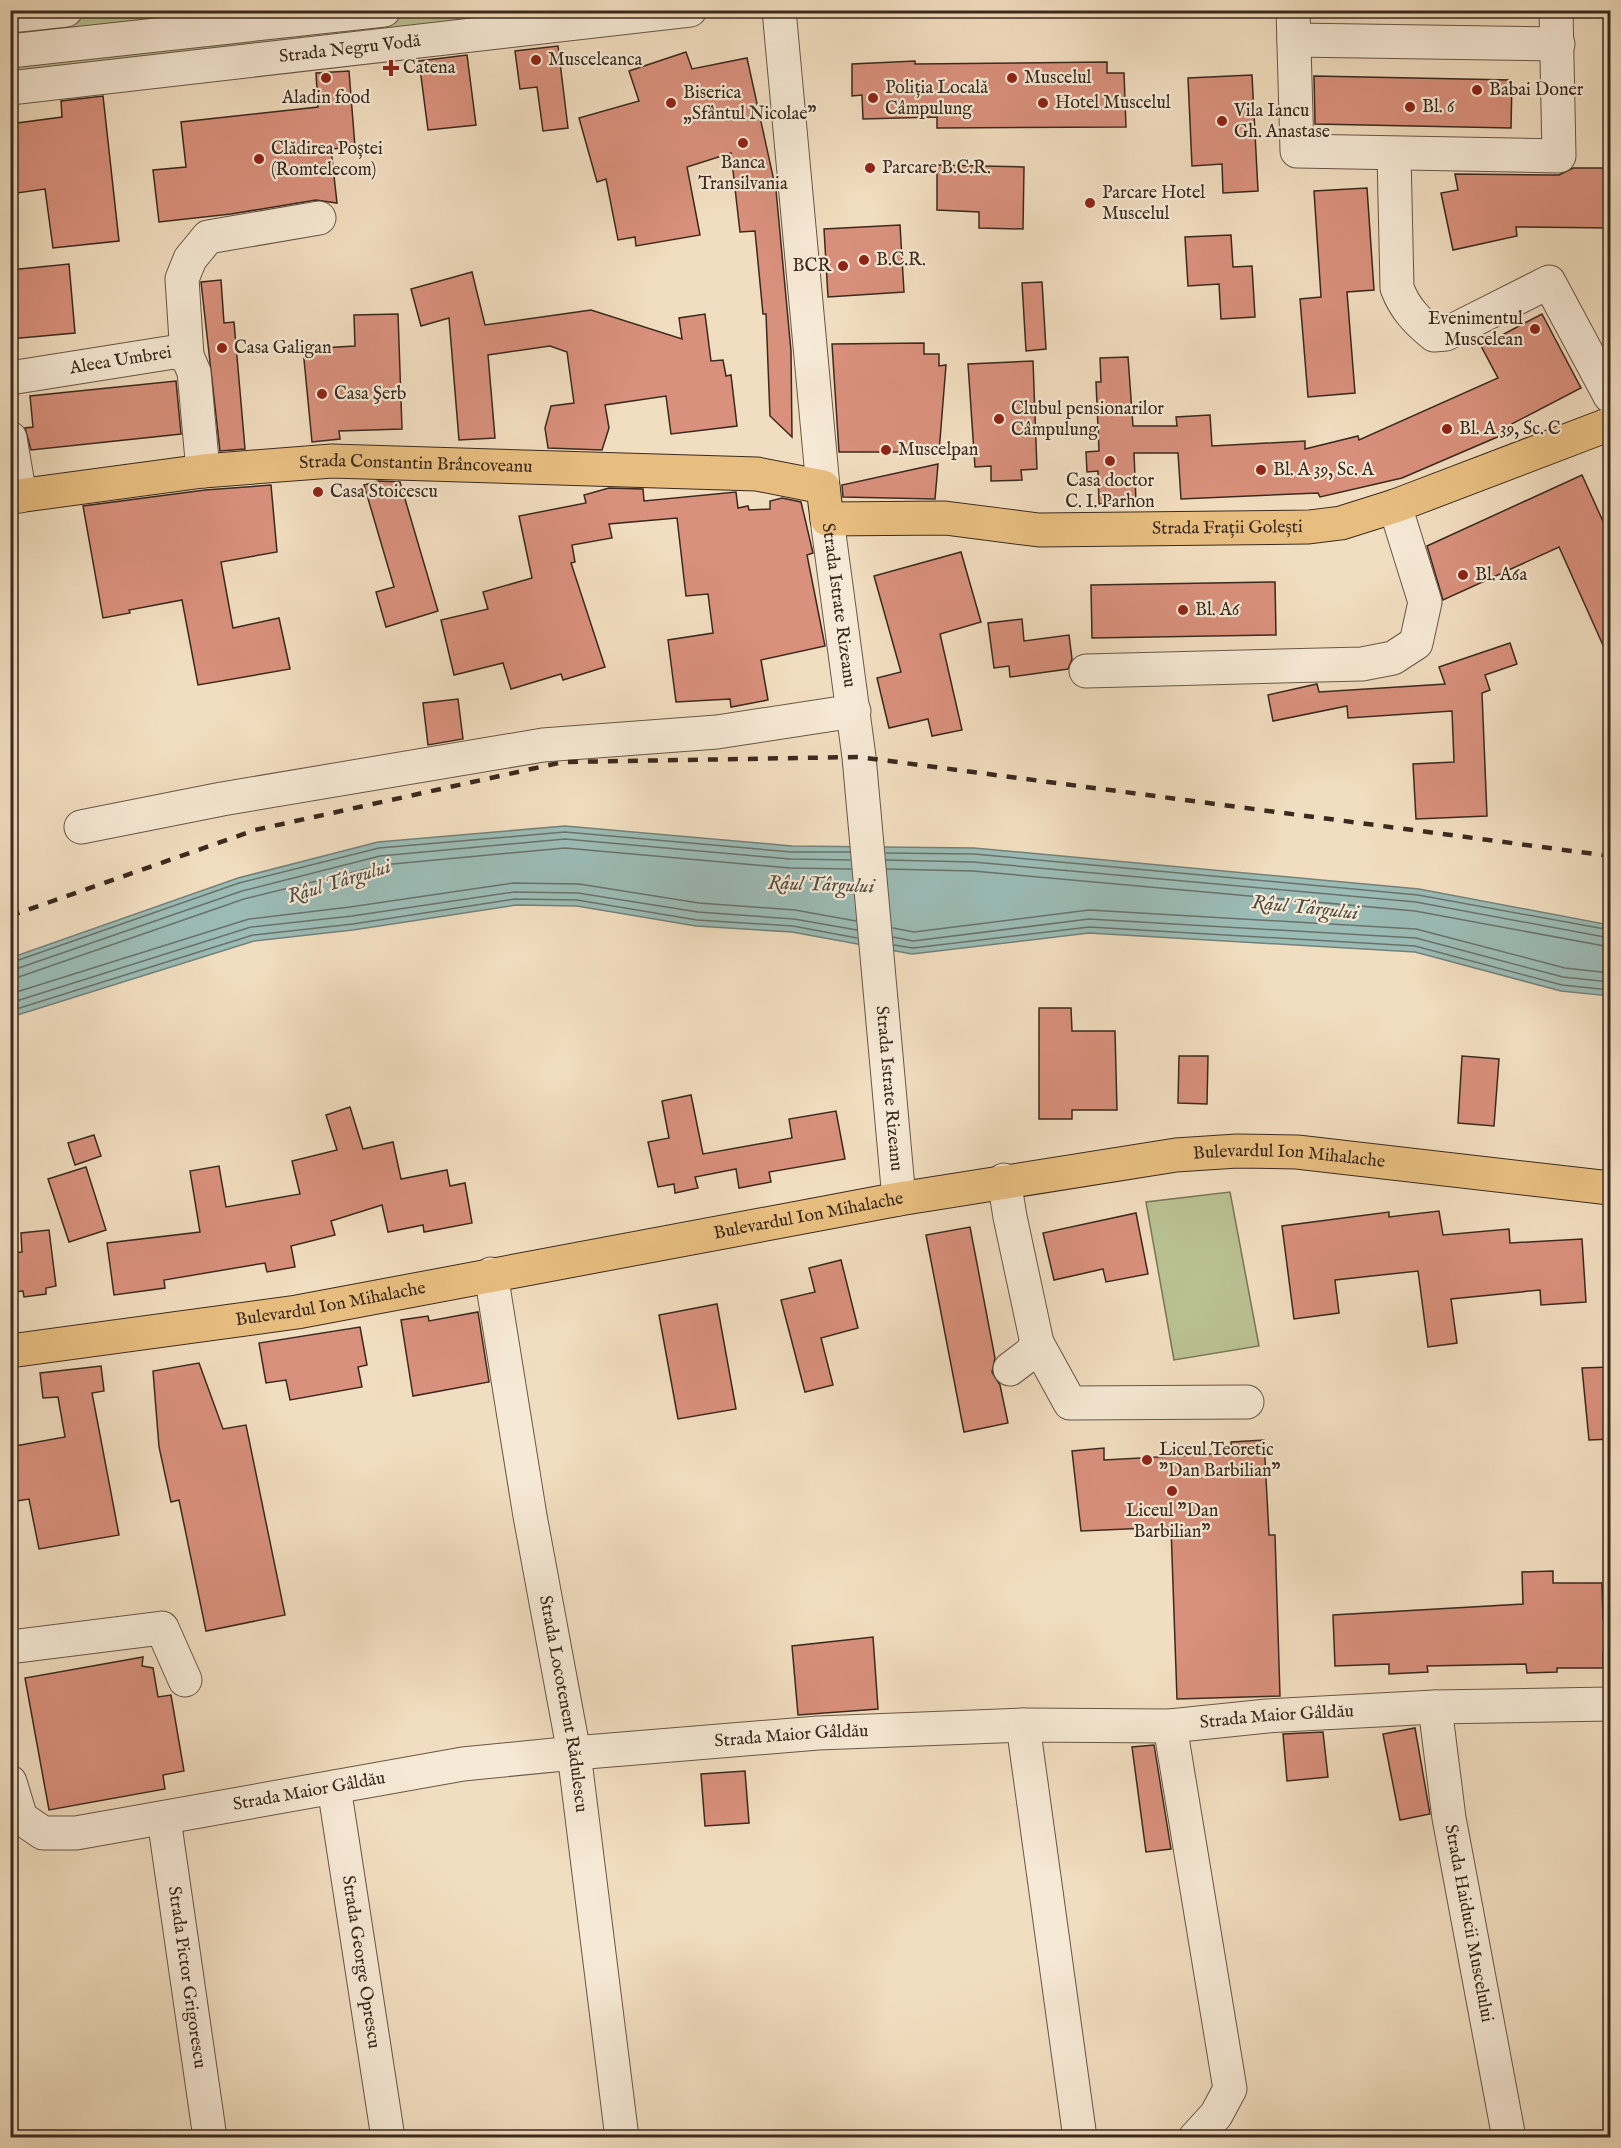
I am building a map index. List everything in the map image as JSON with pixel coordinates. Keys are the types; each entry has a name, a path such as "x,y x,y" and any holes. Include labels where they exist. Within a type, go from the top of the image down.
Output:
{"main road":[{"name":"Strada Frații Golești","path":"825,503 1039,530 1309,526 1341,523 1395,506 1611,423"},
{"name":"Strada Constantin Brâncoveanu","path":"15,496 203,471 332,461 757,474 825,503"},
{"name":"Bulevardul Ion Mihalache","path":"10,1351 297,1312 1005,1180 1176,1155 1237,1151 1297,1152 1611,1188"}],"street":[{"path":"10,16 66,10"},
{"path":"10,51 384,10"},
{"name":"Strada Negru Vodă","path":"10,88 690,10"},
{"name":"Strada Istrate Rizeanu","path":"779,10 825,503 860,764 899,1199"},
{"path":"1556,10 1557,44 1559,156 1297,151 1293,25 1557,44"},
{"path":"1394,154 1397,288 1403,303 1418,321 1434,334 1446,333 1549,282 1611,396"},
{"path":"187,356 182,279 190,259 208,237 319,218"},
{"name":"Aleea Umbrei","path":"10,378 174,352 187,356 194,372 203,471"},
{"path":"10,438 15,496"},
{"path":"1086,671 1362,664 1393,658 1416,644 1425,602 1395,506"},
{"path":"81,827 222,799 543,745 717,732 854,711"},
{"path":"1005,1180 1010,1217 1037,1343 1070,1403 1247,1402"},
{"name":"Strada Locotenent Rădulescu","path":"491,1275 530,1516 574,1753 622,2138"},
{"path":"1010,1369 1031,1353 1037,1343"},
{"path":"10,1647 162,1628 185,1680"},
{"name":"Strada Maior Gâldău","path":"10,1782 16,1827 43,1833 76,1833 463,1764 574,1753 818,1733 1023,1725 1170,1726 1267,1716 1435,1707 1611,1704"},
{"name":"Strada Haiducii Muscelului","path":"1435,1707 1449,1818 1509,2138"},
{"path":"1023,1725 1080,2138"},
{"path":"1170,1726 1230,2089 1216,2115 1195,2138"},
{"name":"Strada George Oprescu","path":"334,1787 388,2138"},
{"name":"Strada Pictor Grigorescu","path":"164,1819 210,2138"}],"green space":[{"path":"131,10 651,11 11,83 10,24"},
{"path":"1230,1192 1259,1346 1174,1360 1146,1202"}],"water":[{"name":"Râul Târgului","path":"565,826 792,846 974,848 1419,889 1610,925 1610,996 1561,991 1415,952 1089,933 912,954 792,932 696,926 577,906 516,905 353,930 254,941 11,1017 10,958 238,878 378,842"}],"building":[{"path":"558,46 568,128 543,131 537,87 520,89 515,51"},
{"path":"686,52 692,69 747,58 776,190 791,351 792,437 770,416 766,314 763,314 755,231 740,232 731,153 687,167 700,235 636,246 635,237 618,240 606,179 597,182 579,118 639,101 629,71"},
{"path":"467,55 476,125 428,130 419,61"},
{"name":"Hotel Muscelul","path":"915,61 915,64 1107,62 1107,73 1124,73 1126,127 937,128 937,117 863,119 862,95 852,96 852,64"},
{"name":"Clădirea Poștei (Romtelecom)","path":"349,71 355,147 331,149 337,203 316,200 231,214 159,222 153,170 186,167 181,122 318,107 316,73"},
{"name":"Vila Iancu Gh. Anastase","path":"1252,75 1258,191 1223,193 1222,164 1192,166 1188,78"},
{"name":"Bl. 6","path":"1314,76 1512,80 1511,128 1315,124"},
{"path":"103,96 119,241 53,248 45,189 10,194 10,124 62,117 61,101"},
{"path":"937,165 1024,167 1023,229 979,228 979,212 937,210"},
{"path":"1573,168 1611,168 1611,228 1516,227 1517,236 1453,250 1441,193 1458,190 1455,174 1559,175"},
{"path":"1367,188 1374,290 1347,292 1355,393 1308,397 1300,299 1321,297 1314,191"},
{"name":"B.C.R.","path":"900,225 904,292 828,297 824,229"},
{"path":"1231,235 1233,267 1252,266 1255,317 1221,319 1219,284 1188,286 1185,237"},
{"path":"69,264 75,333 10,339 10,270"},
{"path":"472,272 485,325 591,310 682,339 679,318 705,314 711,361 723,360 726,376 731,375 737,426 671,434 666,396 605,405 609,428 602,450 548,448 545,428 551,406 574,403 567,352 550,346 488,355 495,438 459,440 449,318 421,326 411,289"},
{"name":"Casa Galigan","path":"221,280 224,323 234,322 245,449 220,451 201,282"},
{"path":"1042,282 1046,349 1026,351 1022,283"},
{"path":"398,314 402,429 339,431 340,439 312,442 303,349 355,346 354,315"},
{"path":"1542,314 1581,388 1500,430 1502,435 1402,478 1320,497 1318,493 1181,499 1178,453 1134,453 1136,502 1099,504 1098,471 1087,472 1086,452 1099,451 1096,382 1101,382 1100,358 1128,357 1133,426 1177,426 1176,417 1210,415 1212,446 1305,441 1305,449 1358,436 1359,440 1498,378 1481,346"},
{"path":"924,343 924,354 939,354 939,366 946,365 939,452 839,452 832,344"},
{"name":"Clubul pensionarilor Câmpulung","path":"1033,361 1037,469 1021,470 1022,480 991,481 991,466 975,467 968,364"},
{"path":"176,381 181,434 31,450 25,428 33,427 30,396"},
{"path":"938,464 935,499 843,497 842,485"},
{"name":"Bl. A6a","path":"1582,475 1611,539 1611,663 1559,547 1443,600 1427,546"},
{"path":"378,481 400,482 438,611 386,627 376,592 394,587 364,485"},
{"path":"271,485 277,552 221,562 233,628 279,618 290,669 198,685 182,600 129,610 130,613 103,618 83,506 205,490"},
{"path":"609,488 643,489 644,501 736,492 738,508 748,506 749,510 770,509 770,501 782,498 801,502 813,553 807,555 825,646 761,660 768,700 731,707 730,699 676,702 668,640 713,633 708,594 686,596 677,518 609,524 612,538 572,545 575,562 571,563 605,667 563,680 561,674 511,689 503,663 454,675 441,620 488,609 483,592 532,578 519,516 586,503 584,495"},
{"path":"961,552 981,622 940,634 962,730 932,736 928,719 889,728 877,678 901,672 874,576"},
{"name":"Bl. A6","path":"1275,582 1276,635 1092,638 1091,585"},
{"path":"1022,619 1024,641 1069,635 1072,659 1068,669 1010,677 1009,666 994,668 988,623"},
{"path":"1510,643 1517,664 1485,675 1490,690 1482,693 1487,816 1416,819 1413,764 1454,762 1452,711 1348,718 1347,706 1273,721 1268,695 1317,684 1319,692 1445,684 1439,667"},
{"path":"458,699 463,739 428,745 423,703"},
{"path":"1039,1008 1071,1008 1072,1031 1115,1031 1117,1110 1072,1110 1072,1119 1039,1119"},
{"path":"1179,1056 1208,1056 1207,1104 1178,1103"},
{"path":"1462,1056 1499,1059 1494,1126 1458,1123"},
{"path":"691,1095 703,1154 792,1138 789,1119 836,1111 845,1159 769,1172 771,1182 739,1188 736,1169 695,1177 698,1188 675,1193 674,1184 658,1187 648,1142 669,1138 662,1101"},
{"path":"350,1107 363,1149 393,1142 401,1179 447,1170 450,1186 465,1183 472,1223 424,1232 423,1225 388,1232 382,1205 331,1221 335,1235 291,1246 295,1267 267,1272 265,1263 164,1280 165,1288 114,1295 107,1243 200,1232 190,1171 219,1166 226,1207 300,1194 292,1161 337,1150 326,1115"},
{"path":"94,1135 101,1156 75,1165 68,1143"},
{"path":"86,1167 106,1230 69,1242 48,1179"},
{"path":"1439,1211 1443,1235 1509,1229 1510,1243 1582,1239 1586,1302 1541,1305 1540,1290 1451,1299 1457,1343 1428,1347 1418,1271 1335,1280 1339,1313 1294,1319 1282,1226 1389,1212 1389,1217"},
{"path":"1136,1213 1148,1274 1106,1282 1103,1269 1054,1280 1043,1233"},
{"path":"970,1227 995,1358 992,1372 1000,1385 1008,1423 964,1432 926,1235"},
{"path":"49,1230 56,1286 46,1288 46,1294 24,1297 23,1291 13,1292 10,1253 22,1252 21,1233"},
{"path":"841,1260 858,1328 821,1338 833,1385 805,1392 781,1300 815,1292 809,1268"},
{"path":"717,1304 736,1409 678,1419 659,1315"},
{"path":"478,1312 489,1382 413,1396 401,1320 428,1316 429,1321"},
{"path":"360,1327 367,1365 358,1367 362,1387 290,1400 286,1380 266,1383 259,1343"},
{"path":"199,1363 223,1429 246,1425 285,1615 206,1631 179,1500 171,1502 159,1447 153,1371"},
{"path":"101,1366 104,1391 92,1393 119,1535 39,1549 29,1499 10,1502 10,1447 65,1437 58,1397 43,1398 40,1373"},
{"path":"1611,1367 1611,1439 1589,1440 1582,1368"},
{"path":"1264,1440 1269,1535 1275,1535 1280,1696 1177,1699 1171,1527 1081,1531 1072,1451 1104,1448 1104,1460 1232,1453 1231,1442"},
{"path":"1553,1571 1553,1583 1602,1583 1603,1619 1611,1619 1611,1651 1603,1652 1603,1668 1557,1668 1557,1672 1527,1673 1526,1664 1427,1666 1428,1672 1389,1674 1389,1664 1335,1666 1333,1615 1523,1604 1522,1572"},
{"path":"873,1637 878,1709 798,1715 792,1646"},
{"path":"143,1657 142,1666 153,1668 158,1697 171,1695 184,1771 163,1775 165,1789 49,1810 25,1678"},
{"path":"1415,1728 1430,1814 1400,1820 1383,1734"},
{"path":"1323,1732 1328,1777 1287,1781 1283,1734"},
{"path":"1154,1745 1171,1849 1146,1852 1132,1747"},
{"path":"745,1771 749,1823 705,1826 701,1774"}],"railway":[{"path":"10,916 255,830 563,762 859,757 1610,856"}],"place":[{"name":"Musceleanca","path":"536,60"},
{"name":"Catena","path":"391,68"},
{"name":"Aladin food","path":"326,78"},
{"name":"Muscelul","path":"1012,78"},
{"name":"Babai Doner","path":"1477,90"},
{"name":"Poliția Locală Câmpulung","path":"873,98"},
{"name":"Biserica „Sfântul Nicolae”","path":"671,103"},
{"name":"Hotel Muscelul","path":"1043,103"},
{"name":"Bl. 6","path":"1410,107"},
{"name":"Vila Iancu Gh. Anastase","path":"1222,121"},
{"name":"Banca Transilvania","path":"743,143"},
{"name":"Clădirea Poștei (Romtelecom)","path":"259,159"},
{"name":"Parcare B.C.R.","path":"870,168"},
{"name":"Parcare Hotel Muscelul","path":"1090,203"},
{"name":"B.C.R.","path":"864,260"},
{"name":"BCR","path":"843,266"},
{"name":"Evenimentul Muscelean","path":"1535,329"},
{"name":"Casa Galigan","path":"222,348"},
{"name":"Casa Şerb","path":"322,394"},
{"name":"Clubul pensionarilor Câmpulung","path":"999,419"},
{"name":"Bl. A 39, Sc. C","path":"1447,429"},
{"name":"Muscelpan","path":"886,450"},
{"name":"Casa doctor C. I. Parhon","path":"1110,461"},
{"name":"Bl. A 39, Sc. A","path":"1261,470"},
{"name":"Casa Stoicescu","path":"318,492"},
{"name":"Bl. A6a","path":"1463,575"},
{"name":"Bl. A6","path":"1183,610"},
{"name":"Liceul Teoretic ”Dan Barbilian”","path":"1147,1460"},
{"name":"Liceul ”Dan Barbilian”","path":"1172,1491"}]}
